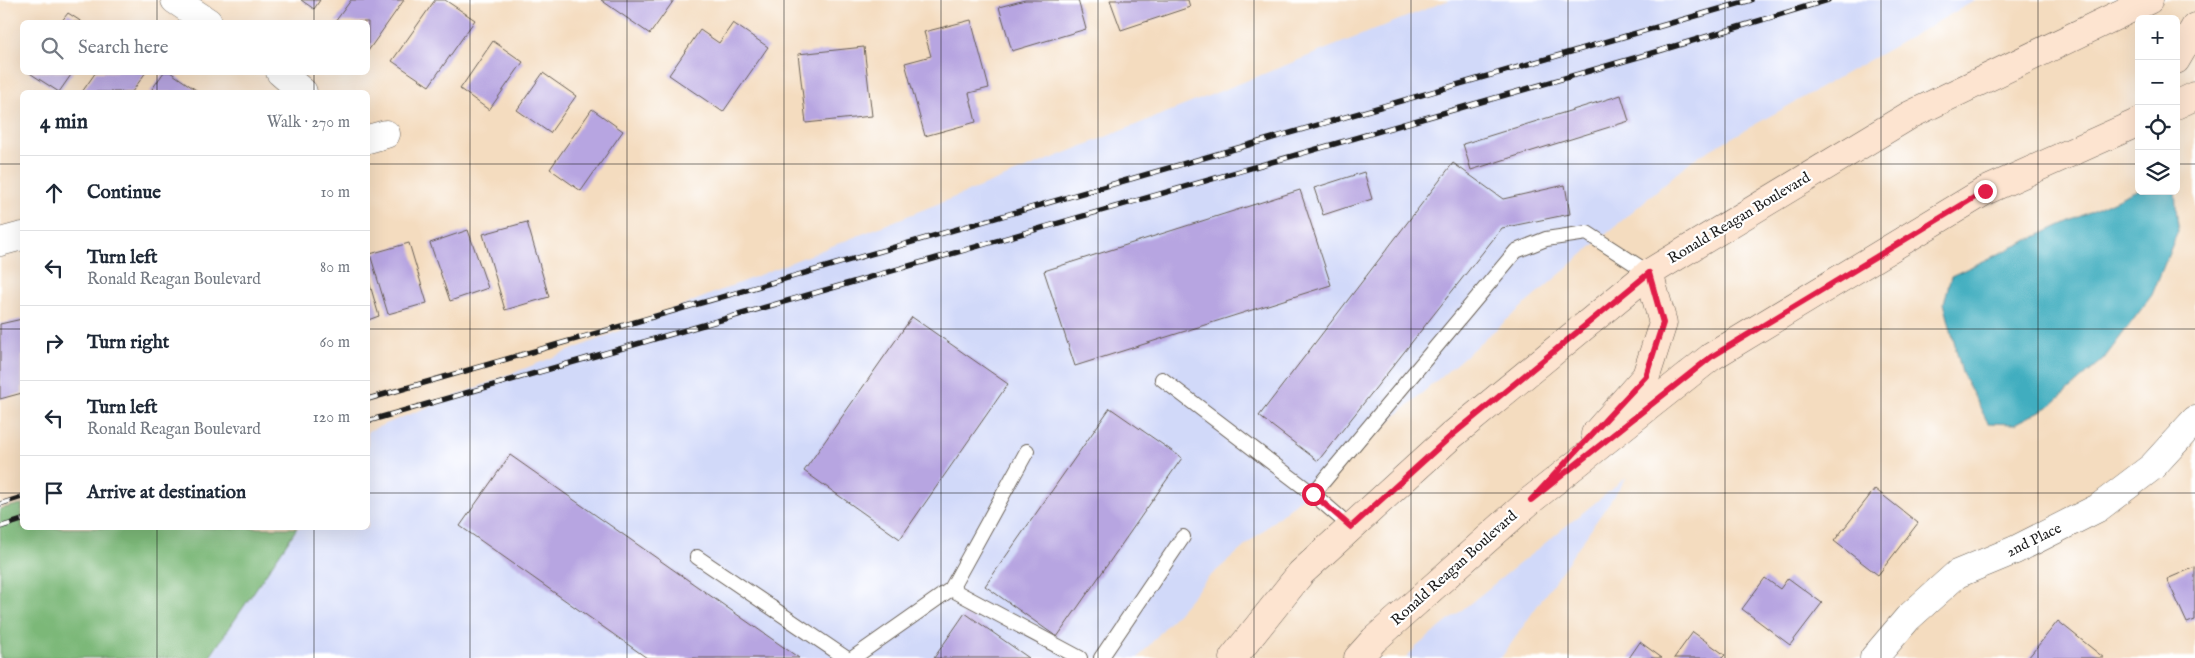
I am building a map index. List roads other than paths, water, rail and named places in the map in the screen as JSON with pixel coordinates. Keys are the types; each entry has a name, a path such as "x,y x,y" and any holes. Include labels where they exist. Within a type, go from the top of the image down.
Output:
{"main road":[{"name":"Ronald Reagan Boulevard","path":"1233,658 1300,573 1451,436 1649,273 1910,115 2149,0"},
{"path":"2180,53 2195,27"},
{"path":"2180,103 2195,96"},
{"path":"2101,139 2136,105"},
{"name":"Ronald Reagan Boulevard","path":"1358,658 1374,640 1531,500 1711,357 1985,191 2135,124"},
{"path":"1531,500 1646,376 1663,323 1649,273"}],"street":[{"path":"175,0 205,20"},
{"path":"283,75 301,90"},
{"path":"0,242 20,237"},
{"name":"2nd Place","path":"1874,658 1908,618 1957,574 2015,550 2098,508 2152,467 2195,420"}],"lane":[{"path":"1313,494 1516,251 1546,239 1587,234 1649,273"},
{"path":"1162,379 1313,494 1351,527"},
{"path":"853,658 951,589 1028,450"},
{"path":"1101,658 1183,537"},
{"path":"697,556 846,658"},
{"path":"951,589 1080,658"}],"water":[{"path":"2135,191 2135,195 2175,195 2178,231 2152,295 2103,360 2050,406 2015,424 1988,423 1962,373 1944,303 1951,276"}],"railway":[{"path":"370,398 1751,0"},
{"path":"370,420 1652,53 1828,0"},
{"path":"0,504 20,498"},
{"path":"0,527 20,521"}]}
